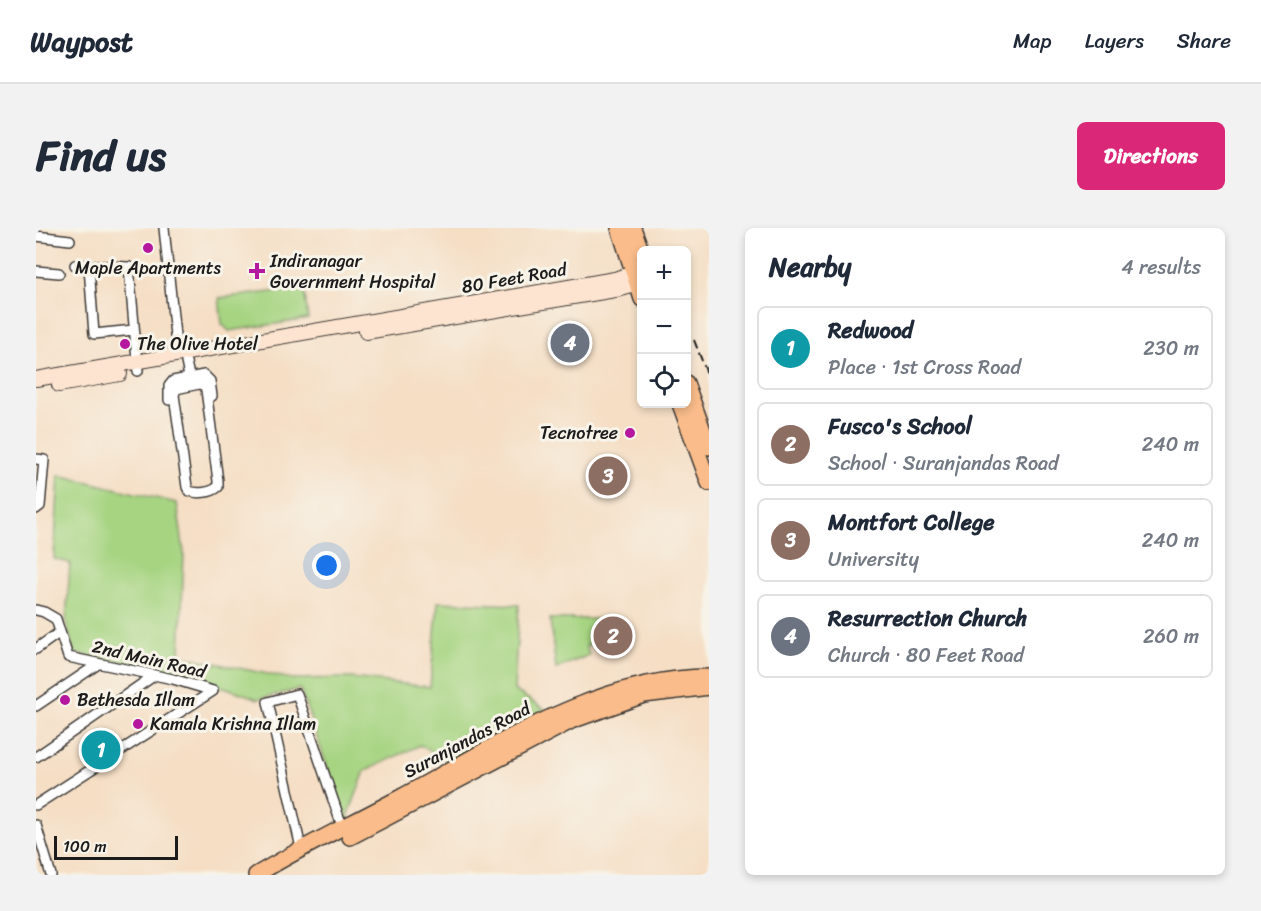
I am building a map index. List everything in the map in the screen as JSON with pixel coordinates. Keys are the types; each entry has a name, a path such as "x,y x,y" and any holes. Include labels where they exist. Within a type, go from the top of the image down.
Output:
{"main road":[{"path":"619,228 637,277"},
{"path":"633,228 639,246"},
{"name":"80 Feet Road","path":"36,380 182,360 637,282"},
{"name":"80 Feet Road","path":"36,389 137,366"},
{"path":"691,392 703,414 709,447"},
{"path":"681,408 709,483"},
{"name":"Suranjandas Road","path":"256,875 301,848 343,829 565,711 624,689 680,677 709,677"},
{"name":"Suranjandas Road","path":"275,875 571,721 644,695 709,687"}],"street":[{"path":"164,228 182,360 189,382"},
{"path":"36,236 70,240"},
{"path":"75,265 129,267 137,366"},
{"path":"89,267 94,334 134,330"},
{"path":"36,271 59,273"},
{"path":"169,400 170,385 173,381 189,382 204,385 206,390 218,487 194,493 187,487 174,395 176,389 189,382 204,375 208,378 212,398"},
{"path":"36,459 44,460 40,506 36,509"},
{"name":"2nd Main Road","path":"36,610 56,619 68,657 155,675 213,691 36,805"},
{"path":"36,649 60,632"},
{"path":"36,706 98,664"},
{"path":"36,757 155,675"},
{"path":"301,848 268,702 297,694 343,829"},
{"path":"36,825 51,875"}],"green space":[{"path":"304,288 308,319 229,331 222,324 219,298"},
{"path":"59,475 177,503 184,553 180,656 292,679 351,678 430,687 438,602 519,605 514,690 550,713 452,763 420,745 365,771 346,821 300,689 258,699 163,671 74,653 66,622 70,563 54,559"},
{"path":"550,619 598,619 606,639 586,646 589,655 556,669"}],"railway":[{"path":"694,340 709,379"}],"place":[{"name":"Maple Apartments","path":"148,248"},
{"name":"Indiranagar Government Hospital","path":"257,271"},
{"name":"Resurrection Church","path":"570,343"},
{"name":"The Olive Hotel","path":"125,344"},
{"name":"Tecnotree","path":"630,433"},
{"name":"Montfort College","path":"608,476"},
{"name":"Fusco's School","path":"613,636"},
{"name":"Bethesda Illam","path":"65,700"},
{"name":"Kamala Krishna Illam","path":"138,724"},
{"name":"Redwood","path":"101,750"}]}
